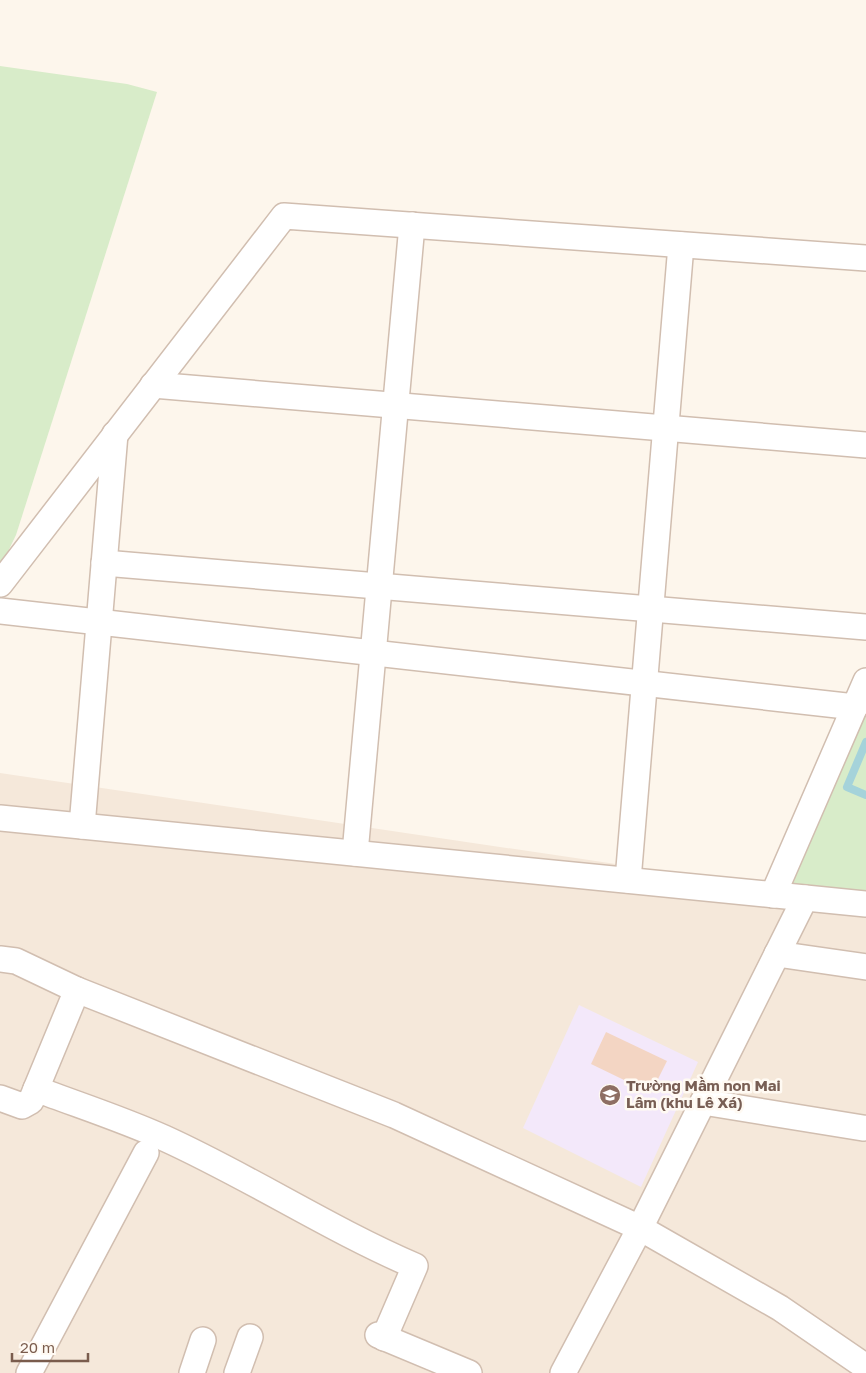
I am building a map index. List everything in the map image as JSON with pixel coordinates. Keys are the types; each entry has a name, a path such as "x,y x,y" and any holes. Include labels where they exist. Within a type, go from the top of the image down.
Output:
{"street":[{"path":"0,584 284,216 866,258"},
{"path":"355,853 412,225"},
{"path":"628,880 681,244"},
{"path":"154,385 866,445"},
{"path":"82,826 115,434"},
{"path":"104,563 866,626"},
{"path":"0,611 854,707"},
{"path":"773,895 866,681"},
{"path":"0,818 866,904"},
{"path":"563,1373 640,1228 805,898"},
{"path":"777,954 866,968"},
{"path":"0,959 16,961 77,990 394,1115 640,1228 780,1308 866,1367"},
{"path":"0,1098 22,1106 31,1101 77,990"},
{"path":"36,1089 163,1138 293,1203 379,1250 415,1266 381,1337 469,1373"},
{"path":"703,1102 863,1128"},
{"path":"28,1373 146,1153"},
{"path":"237,1373 250,1337"},
{"path":"192,1373 203,1340"}],"shaded area":[{"path":"0,773 866,901 866,1373 0,1373"},
{"name":"Trường Mầm non Mai Lâm (khu Lê Xá)","path":"579,1005 698,1062 641,1187 523,1128"}],"green space":[{"path":"0,66 127,84 157,92 16,535 0,568"},
{"path":"866,681 866,904 773,895"}],"building":[{"path":"606,1032 667,1061 651,1093 591,1064"}],"waterway":[{"path":"866,742 847,787 866,795"}],"place":[{"name":"Trường Mầm non Mai Lâm (khu Lê Xá)","path":"610,1095"}]}
